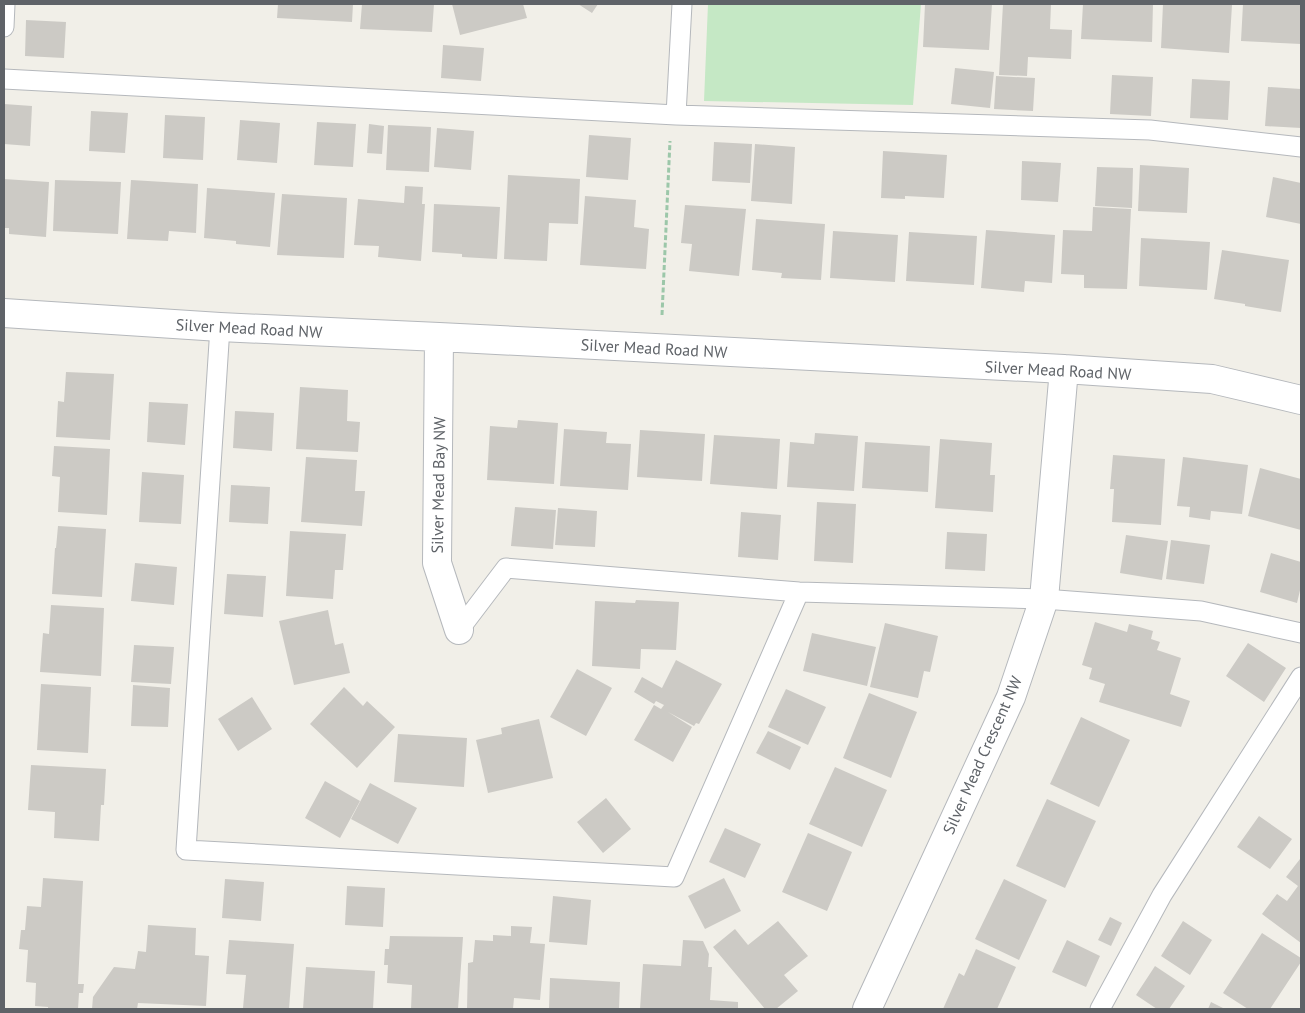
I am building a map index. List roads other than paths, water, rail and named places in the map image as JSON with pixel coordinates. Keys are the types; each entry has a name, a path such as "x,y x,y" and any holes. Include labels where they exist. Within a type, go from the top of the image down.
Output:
{"street":[{"name":"Silver Mead Road NW","path":"4,313 220,327 439,336 1064,369 1212,379 1301,400"},
{"name":"Silver Mead Bay NW","path":"439,336 437,564 459,630"},
{"name":"Silver Mead Crescent NW","path":"867,1009 1011,697 1044,598 1064,369"}],"lane":[{"path":"4,27 5,4"},
{"path":"674,115 682,4"},
{"path":"4,79 674,115 1150,130 1301,147"},
{"path":"220,327 186,850 674,877 799,592"},
{"path":"459,630 506,568 799,592 1044,598 1201,611 1301,633"},
{"path":"1100,1009 1162,895 1301,677"}]}
